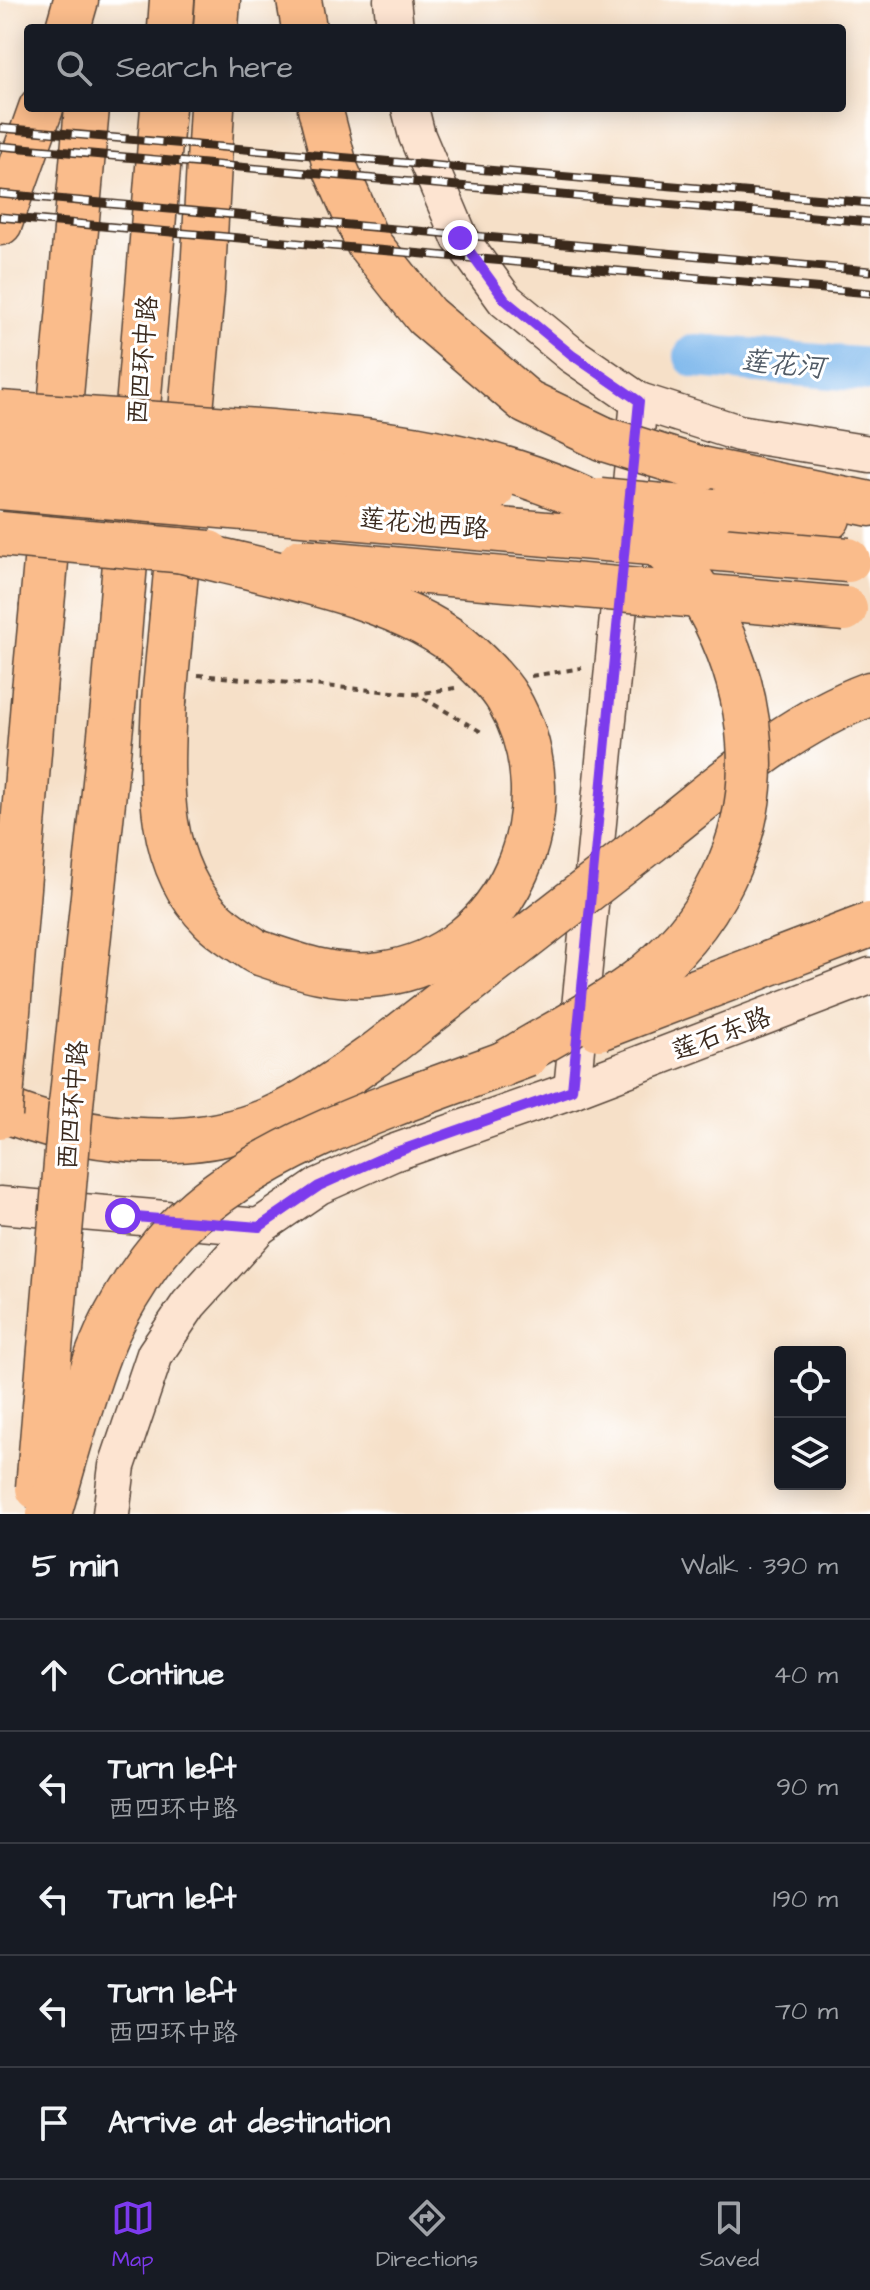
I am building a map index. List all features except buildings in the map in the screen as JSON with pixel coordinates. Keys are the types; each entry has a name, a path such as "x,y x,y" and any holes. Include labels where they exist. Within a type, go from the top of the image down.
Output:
{"highway":[{"path":"69,24 76,0"},
{"path":"94,24 97,0"},
{"path":"170,24 172,0"},
{"path":"216,24 218,0"},
{"path":"299,0 303,24"},
{"path":"313,0 313,24"},
{"path":"0,223 40,112"},
{"path":"87,112 34,690 1,1103 34,1123 96,1136 156,1139 213,1135 269,1120 321,1093 376,1054 772,745 812,721 870,694"},
{"name":"西四环中路","path":"35,1514 71,1105 114,697 163,112"},
{"path":"179,550 395,607 466,652 508,697 529,749 535,805 519,872 480,926 433,959 381,974 321,974 257,952 212,919 187,886 171,848 163,810 175,688 172,615 202,292 212,112"},
{"path":"321,112 336,170 368,243 426,316 527,402 604,439 700,469 870,504"},
{"path":"0,413 305,435 427,450 507,468 574,495 639,529 690,578 716,623 738,673 748,725 752,771 744,822 727,876 686,938 634,985 500,1066"},
{"path":"0,447 320,472 713,511 870,521"},
{"name":"莲花池西路","path":"0,487 859,561"},
{"name":"莲花池西路","path":"0,534 858,610"},
{"path":"49,1514 100,1351 143,1272 189,1216 260,1165 332,1131 870,925"}],"street":[{"path":"392,0 395,24"},
{"path":"411,112 417,136 460,238 505,300 572,355 639,401 739,433 870,454"},
{"path":"111,1514 117,1466 155,1354 189,1304 259,1227 319,1186 393,1153 572,1090 639,401"},
{"name":"莲石东路","path":"572,1090 870,976"},
{"path":"0,1205 259,1227"}],"path":[{"path":"175,688 416,694"}],"waterway":[{"name":"莲花河","path":"696,356 870,370"}],"railway":[{"path":"0,128 870,203"},
{"path":"0,146 870,222"},
{"path":"0,194 870,271"},
{"path":"0,217 870,293"}],"route":[{"path":"123,1216 259,1227 319,1186 393,1153 572,1090 639,401 572,355 505,300 460,238"}]}
